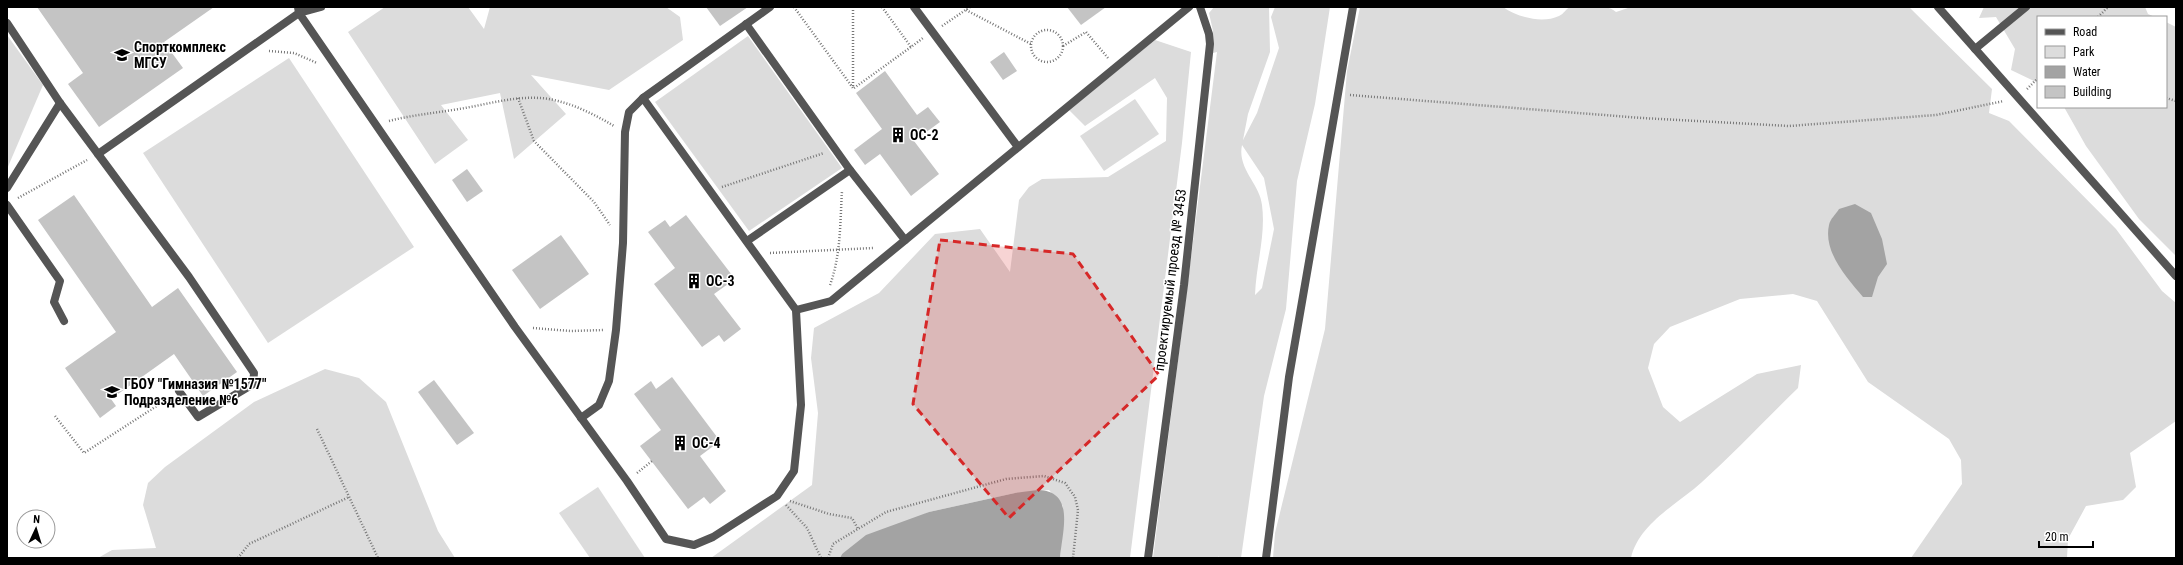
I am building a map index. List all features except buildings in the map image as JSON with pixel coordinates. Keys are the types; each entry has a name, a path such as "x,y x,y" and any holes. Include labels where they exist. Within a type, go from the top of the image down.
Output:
{"street":[{"path":"98,154 299,10 321,7"},
{"path":"581,418 599,405 609,381 616,330 623,243 625,132 629,112 643,98 770,7"},
{"path":"914,7 1018,147"},
{"path":"796,310 831,301 1115,66 1189,7"},
{"name":"проектируемый проезд № 3453","path":"1148,558 1184,285 1210,44 1209,34 1200,7"},
{"path":"1266,558 1289,377 1354,7"},
{"path":"1938,7 2176,276"},
{"path":"1975,49 2026,7"},
{"path":"299,10 515,327 627,481 666,539 694,546 713,537 777,496 794,471 801,405 796,310 643,98"},
{"path":"7,23 60,103 189,277 254,373 253,384 198,417 180,391"},
{"path":"746,24 835,150 847,172 906,240"},
{"path":"7,188 60,103"},
{"path":"747,241 847,172"},
{"path":"10,203 60,281 54,302 64,321"}],"path":[{"path":"794,7 853,88"},
{"path":"853,7 853,88"},
{"path":"882,7 911,47"},
{"path":"853,88 970,7"},
{"path":"2099,16 2108,7"},
{"path":"966,10 1031,44"},
{"path":"1064,46 1060,37 1052,30 1042,30 1034,36 1031,44 1032,54 1039,60 1050,62 1060,57 1064,46 1086,32 1115,66"},
{"path":"266,51 294,53 318,64"},
{"path":"1338,94 1642,118 1789,126 1936,115 2018,98"},
{"path":"518,98 534,141 594,202 623,243"},
{"path":"378,124 411,115 458,110 518,98 558,100 593,114 625,132"},
{"path":"711,191 835,150"},
{"path":"10,203 98,154"},
{"path":"823,303 835,272 847,172"},
{"path":"756,253 896,248"},
{"path":"515,327 571,331 616,330"},
{"path":"54,416 84,453 180,391"},
{"path":"317,429 378,558"},
{"path":"627,481 652,461"},
{"path":"828,558 833,544 886,512 1006,480 1044,476 1065,483 1075,497 1078,510 1073,558"},
{"path":"777,496 829,514 852,518 858,529"},
{"path":"777,496 807,528 821,558"},
{"path":"238,558 249,544 349,497"}],"highlighted area":[{"path":"940,240 1073,254 1159,375 1009,518 913,404"}],"green space":[{"path":"1589,6 1601,6 1612,9 1616,12 1631,7 1909,7 1992,89 1989,113 2009,121 2116,229 2162,291 2176,303 2176,421 2130,453 2136,487 2123,500 2086,506 2068,539 2067,558 1911,558 1962,484 1961,460 1949,439 1868,382 1817,301 1793,294 1740,299 1670,327 1654,344 1648,368 1663,407 1680,422 1757,374 1801,365 1798,388 1702,482 1660,515 1651,524 1642,534 1635,546 1631,558 1273,558 1275,533 1325,329 1347,71 1360,7 1503,7 1522,16 1545,19 1559,16 1571,7"},
{"path":"385,7 468,7 484,29 490,7 666,7 680,17 683,40 609,90 531,75 566,114 514,159 500,93 441,105 468,140 435,164 348,32"},
{"path":"1214,7 1269,7 1270,52 1248,114 1243,140 1257,113 1279,48 1271,17 1275,7 1330,7 1315,104 1297,181 1286,309 1264,396 1241,558 1219,558 1219,556 1218,558 1153,558 1217,52 1213,53 1211,49 1213,31 1209,13","holes":["1242,145 1264,178 1274,229 1262,288 1255,295 1262,239 1263,216 1260,197 1243,162 1241,154"]},
{"path":"1984,7 2145,7 2148,14 2153,16 2037,16 2037,83 2011,70 2015,49 1996,17 1979,18"},
{"path":"2167,22 2176,27 2176,256 2139,219 2086,146 2065,108 2167,108"},
{"path":"7,35 43,85 7,169"},
{"path":"748,36 842,168 749,231 655,102"},
{"path":"1155,40 1191,52 1182,143 1130,558 1060,558 1063,506 1049,490 1015,493 929,512 842,554 840,558 711,558 812,485 818,413 811,358 814,328 879,293 935,234 980,229 1010,272 1019,200 1029,187 1042,179 1108,177 1166,141 1167,98 1155,78 1085,126 1069,110"},
{"path":"289,58 414,247 268,343 143,153"},
{"path":"1135,99 1159,134 1104,171 1080,136"},
{"path":"325,369 359,378 386,402 438,531 455,558 98,558 112,550 156,548 143,505 148,483 165,467 254,402"},
{"path":"598,487 645,558 590,558 559,513"}],"water":[{"path":"1855,204 1871,213 1882,239 1887,264 1878,277 1872,297 1863,297 1850,282 1833,255 1828,235 1829,225 1839,209"},
{"path":"1038,490 1050,492 1058,497 1062,505 1064,525 1060,558 840,558 842,554 866,535 929,512 1015,493"}],"place":[{"name":"Спорткомплекс МГСУ","path":"122,55"},
{"name":"ОС-2","path":"898,135"},
{"name":"ОС-3","path":"694,281"},
{"name":"ГБОУ \"Гимназия №1577\" Подразделение №6","path":"112,392"},
{"name":"ОС-4","path":"680,443"}]}
